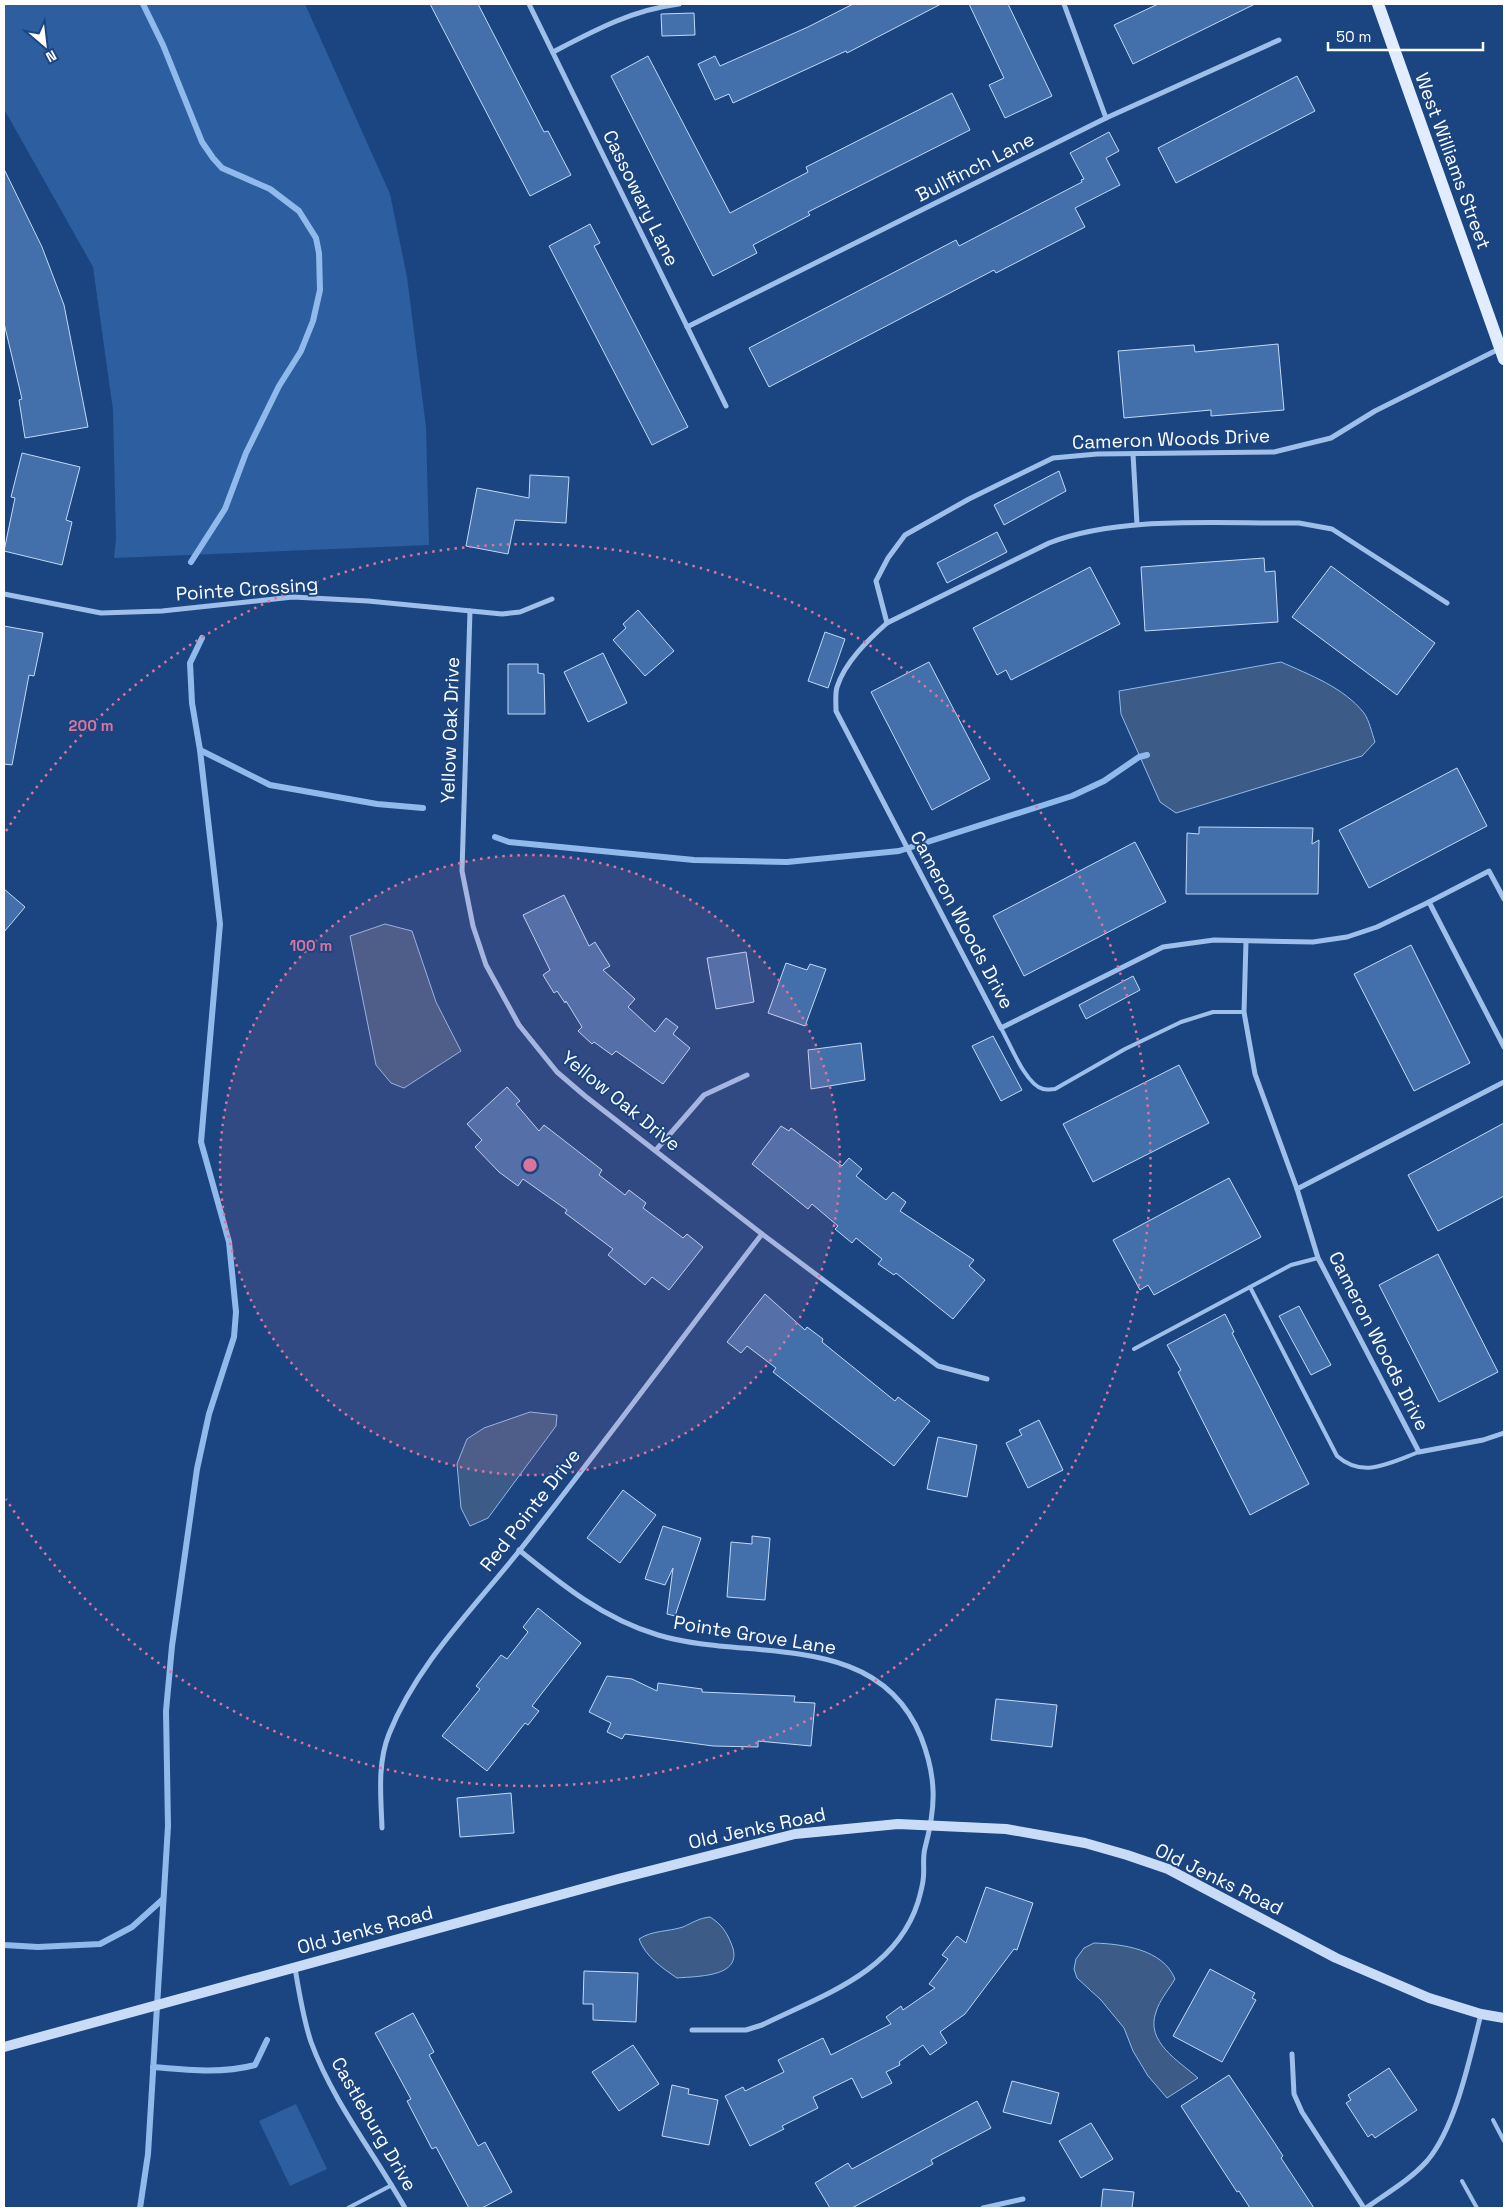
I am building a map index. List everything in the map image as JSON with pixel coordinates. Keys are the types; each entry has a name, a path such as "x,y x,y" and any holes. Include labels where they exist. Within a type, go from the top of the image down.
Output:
{"main road":[{"name":"West Williams Street","path":"1378,4 1502,354"}],"street":[{"name":"Cassowary Lane","path":"529,4 726,406"},
{"path":"553,52 611,22 651,7 679,4"},
{"path":"1064,4 1106,118"},
{"name":"Bullfinch Lane","path":"688,327 1106,118 1279,40"},
{"name":"Cameron Woods Drive","path":"887,623 876,581 888,558 905,535 969,499 1053,458 1133,454 1274,452 1331,438 1375,412 1502,354"},
{"path":"1133,454 1137,524"},
{"name":"Cameron Woods Drive","path":"1447,603 1332,529 1316,525 1299,523 1137,524 1076,532 1049,543 887,623 866,642 850,664 837,688 836,711 1001,1028 1163,947 1214,940 1313,942 1347,937 1377,927 1489,871 1504,899"},
{"name":"Pointe Crossing","path":"4,594 101,614 162,611 293,597 368,601 502,614 520,612 552,599"},
{"name":"Yellow Oak Drive","path":"470,611 461,842 462,871 473,926 486,965 519,1025 557,1072 762,1234 938,1366 987,1379"},
{"path":"1429,902 1504,1047"},
{"name":"Cameron Woods Drive","path":"1246,941 1244,1012 1255,1074 1297,1189 1318,1258 1419,1452 1483,1440 1504,1433"},
{"path":"656,1150 704,1095 748,1075"},
{"path":"1297,1189 1504,1082"},
{"name":"Red Pointe Drive","path":"382,1828 382,1764 388,1737 399,1710 413,1685 458,1624 519,1550 762,1234"},
{"name":"Pointe Grove Lane","path":"519,1550 585,1602 629,1625 683,1641 784,1651 840,1662 882,1685 913,1720 928,1756 935,1795 932,1824 924,1852 924,1881 909,1926 881,1961 860,1976 762,2025 746,2030 692,2030"},
{"name":"Old Jenks Road","path":"4,2047 610,1881 795,1834 869,1825 932,1824 1006,1829 1085,1843 1135,1858 1168,1869 1336,1958 1429,1998 1481,2014 1504,2018"},
{"name":"Castleburg Drive","path":"295,1967 300,1998 311,2042 332,2090 405,2208"},
{"path":"1292,2054 1294,2094 1302,2112 1365,2208 1411,2177 1438,2145 1451,2117 1481,2014"},
{"path":"984,2208 1023,2199"}],"lane":[{"path":"1001,1028 1026,1075 1034,1084 1044,1089 1055,1089 1125,1048 1181,1022 1213,1012 1244,1012"},
{"path":"1134,1349 1291,1265 1318,1258"},
{"path":"1250,1287 1337,1456 1348,1465 1360,1468 1381,1466 1419,1452"},
{"path":"1493,2120 1504,2141"},
{"path":"1462,2181 1477,2208"},
{"path":"348,2208 392,2185"}],"shaded area":[{"path":"4,4 305,4 390,194 407,277 426,427 429,545 114,558 116,539 113,410 93,267 4,109"},
{"path":"1281,662 1326,683 1356,704 1364,713 1369,723 1375,742 1362,756 1176,813 1160,802 1121,714 1119,691"},
{"path":"385,924 412,931 436,1002 461,1051 404,1088 391,1083 376,1065 350,936"},
{"path":"530,1412 557,1415 556,1426 488,1518 470,1526 461,1508 457,1464 467,1439 484,1428"},
{"path":"710,1917 725,1931 734,1954 732,1963 727,1968 718,1972 708,1975 677,1978 650,1956 639,1939 650,1934 683,1927"},
{"path":"1094,1943 1140,1950 1161,1961 1175,1979 1157,2008 1154,2023 1155,2033 1159,2042 1173,2058 1198,2078 1167,2098 1148,2076 1133,2051 1124,2028 1101,2000 1077,1978 1074,1969 1076,1959 1084,1948"},
{"path":"296,2104 327,2169 290,2186 259,2121"}],"building":[{"path":"430,4 478,4 544,132 548,131 571,175 530,196"},
{"path":"853,4 941,4 847,53 846,51 733,103 729,94 715,100 698,64 715,56 720,66 808,27"},
{"path":"969,4 1008,4 1052,96 1005,118 989,85 1004,78"},
{"path":"1158,4 1255,4 1133,64 1114,25"},
{"path":"694,13 695,35 662,36 661,14"},
{"path":"648,56 730,213 808,172 806,167 952,93 970,130 808,212 810,215 753,245 757,253 713,276 611,76"},
{"path":"1297,76 1315,111 1176,183 1158,148"},
{"path":"1109,132 1119,151 1106,158 1120,185 1075,208 1085,227 996,273 994,270 769,387 749,348 956,240 959,246 1082,182 1081,180 1084,179 1070,153"},
{"path":"4,169 42,247 64,305 88,427 25,438 19,400 22,399 4,323"},
{"path":"590,224 600,243 594,246 688,427 652,445 549,246"},
{"path":"1278,344 1284,410 1211,416 1211,410 1124,418 1118,351 1194,345 1195,352"},
{"path":"22,453 80,467 66,520 72,522 62,565 4,551 15,498 11,497"},
{"path":"1059,471 1066,491 1004,525 994,505"},
{"path":"530,475 569,477 566,523 515,520 508,554 466,546 477,488 529,498"},
{"path":"997,532 1007,552 947,583 937,563"},
{"path":"1264,558 1265,572 1275,571 1278,622 1145,631 1141,567"},
{"path":"1331,566 1435,643 1397,695 1292,617"},
{"path":"1090,567 1120,624 1011,680 1006,670 997,675 973,628"},
{"path":"638,610 674,651 645,676 613,640 626,628 623,624"},
{"path":"4,626 43,633 34,676 29,675 12,765 4,764"},
{"path":"825,632 845,639 828,688 808,681"},
{"path":"603,653 627,703 588,722 564,672"},
{"path":"929,662 990,779 932,810 871,692"},
{"path":"508,664 538,664 538,673 544,674 545,714 508,714"},
{"path":"1457,768 1487,826 1369,888 1339,830"},
{"path":"1199,827 1313,828 1312,844 1319,840 1318,894 1186,894 1187,833 1199,834"},
{"path":"1135,842 1166,902 1024,976 993,916"},
{"path":"4,889 25,907 4,932"},
{"path":"564,895 589,946 595,942 610,966 603,970 635,999 628,1007 655,1032 666,1018 678,1027 673,1034 690,1048 663,1084 616,1051 612,1055 594,1042 592,1044 578,1031 582,1027 566,1001 565,1003 557,991 554,993 543,975 550,970 523,915"},
{"path":"1411,945 1470,1063 1414,1091 1354,974"},
{"path":"746,952 754,1002 716,1009 707,958"},
{"path":"786,963 807,970 810,964 826,969 805,1026 768,1013"},
{"path":"1133,976 1140,990 1086,1019 1079,1005"},
{"path":"993,1036 1022,1090 1001,1101 972,1046"},
{"path":"861,1043 865,1080 811,1089 808,1050"},
{"path":"1179,1065 1209,1123 1093,1182 1063,1124"},
{"path":"507,1087 520,1101 516,1104 539,1131 544,1125 602,1170 599,1175 625,1195 629,1190 646,1203 643,1208 683,1238 687,1234 703,1247 669,1290 652,1277 645,1285 608,1255 613,1249 565,1213 567,1210 523,1179 518,1186 499,1172 475,1147 482,1140 467,1124"},
{"path":"1504,1123 1504,1196 1438,1231 1408,1175"},
{"path":"781,1126 789,1131 791,1128 842,1166 849,1158 862,1169 856,1176 886,1200 893,1192 906,1202 900,1211 974,1260 969,1266 985,1280 953,1319 896,1273 894,1275 878,1264 882,1259 856,1238 852,1243 835,1229 838,1226 812,1204 808,1209 752,1164"},
{"path":"1229,1178 1261,1237 1154,1295 1148,1285 1140,1290 1113,1240"},
{"path":"1438,1254 1498,1372 1439,1402 1379,1285"},
{"path":"765,1294 805,1330 807,1327 823,1339 822,1342 895,1401 898,1397 930,1421 894,1466 773,1372 776,1368 747,1346 741,1353 727,1342"},
{"path":"1299,1306 1331,1365 1311,1375 1279,1316"},
{"path":"1225,1314 1234,1332 1232,1333 1309,1484 1250,1515 1178,1372 1181,1370 1167,1345"},
{"path":"1039,1420 1063,1470 1028,1488 1006,1443 1022,1435 1019,1430"},
{"path":"938,1437 977,1445 967,1497 927,1489"},
{"path":"623,1490 656,1515 620,1563 587,1538"},
{"path":"663,1526 701,1538 675,1616 667,1614 673,1568 665,1585 645,1579"},
{"path":"752,1536 770,1538 765,1600 727,1597 731,1542 752,1544"},
{"path":"538,1608 581,1643 532,1706 539,1711 528,1725 525,1723 487,1771 442,1736 480,1689 476,1686 501,1655 507,1659 528,1632 523,1627"},
{"path":"607,1676 632,1679 657,1691 658,1683 702,1689 702,1692 795,1696 794,1702 815,1703 811,1746 758,1741 758,1747 713,1746 625,1734 622,1739 607,1732 611,1723 589,1712"},
{"path":"996,1699 1057,1705 1052,1747 991,1740"},
{"path":"511,1793 514,1833 460,1837 457,1798"},
{"path":"986,1887 1033,1903 1017,1950 1014,1949 965,2014 940,2032 947,2043 930,2055 923,2045 899,2062 900,2065 886,2072 892,2083 862,2098 852,2078 813,2097 818,2108 782,2126 784,2129 750,2146 725,2096 743,2087 745,2091 784,2072 778,2060 823,2038 831,2055 891,2024 886,2017 901,2006 903,2010 935,1988 929,1984 948,1959 942,1955 957,1936 966,1943"},
{"path":"1210,1969 1255,1993 1252,1998 1256,2000 1222,2062 1173,2036"},
{"path":"584,1971 638,1973 636,2022 593,2020 593,2004 583,2004"},
{"path":"413,2013 434,2052 429,2055 478,2146 485,2142 512,2192 482,2208 469,2208 436,2147 432,2149 407,2101 411,2099 375,2033"},
{"path":"633,2045 659,2084 619,2111 592,2072"},
{"path":"1389,2068 1417,2110 1375,2138 1372,2134 1368,2137 1346,2103 1351,2100 1348,2095"},
{"path":"1229,2075 1283,2156 1281,2158 1314,2208 1250,2208 1239,2191 1237,2192 1181,2106"},
{"path":"1012,2081 1059,2093 1051,2124 1003,2112"},
{"path":"672,2085 689,2089 688,2094 718,2100 709,2145 662,2136"},
{"path":"977,2101 991,2128 931,2160 933,2164 852,2208 830,2208 815,2183 848,2163 852,2169"},
{"path":"1091,2123 1113,2159 1081,2178 1059,2141"},
{"path":"1103,2189 1134,2192 1132,2208 1101,2208"}],"waterway":[{"path":"143,4 163,45 202,142 213,158 222,168 270,189 299,211 316,238 319,253 320,290 313,321 301,351 279,386 246,453 225,509 191,562"},
{"path":"140,2208 148,2154 168,1826 166,1711 172,1646 197,1469 209,1414 234,1337 236,1312 229,1242 201,1142 220,924 200,750 192,703 190,663 202,638"},
{"path":"200,750 270,785 377,804 423,808"},
{"path":"495,837 509,842 694,860 787,862 899,851 1072,796 1104,781 1139,757 1147,755"},
{"path":"4,1945 38,1947 100,1944 132,1927 162,1900"},
{"path":"153,2067 192,2070 243,2068 255,2065 267,2040"}]}
